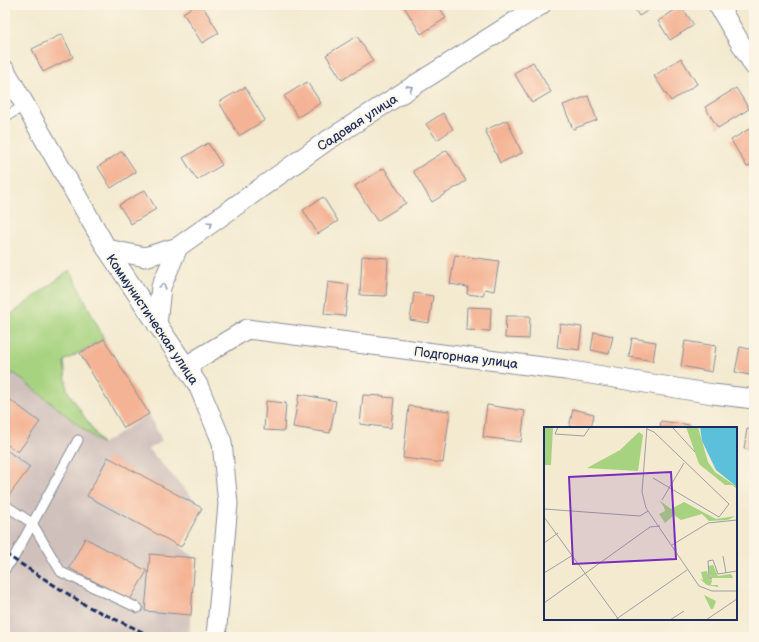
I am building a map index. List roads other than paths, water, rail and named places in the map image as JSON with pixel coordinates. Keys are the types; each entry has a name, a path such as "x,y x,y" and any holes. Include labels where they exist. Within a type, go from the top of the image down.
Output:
{"street":[{"name":"Садовая улица","path":"107,249 145,257 178,247 325,142 541,5"},
{"path":"718,5 754,66"},
{"name":"Коммунистическая улица","path":"5,70 24,106 107,249 198,385 222,442 228,504 216,637"},
{"path":"157,325 161,287 178,247"},
{"name":"Подгорная улица","path":"186,366 247,329 558,369 713,394 754,399"}],"lane":[{"path":"5,117 24,106"},
{"path":"5,569 13,559 78,440"},
{"path":"5,505 32,523 61,572 138,608"}],"railway":[{"path":"5,554 87,606 151,636 158,637"}]}
